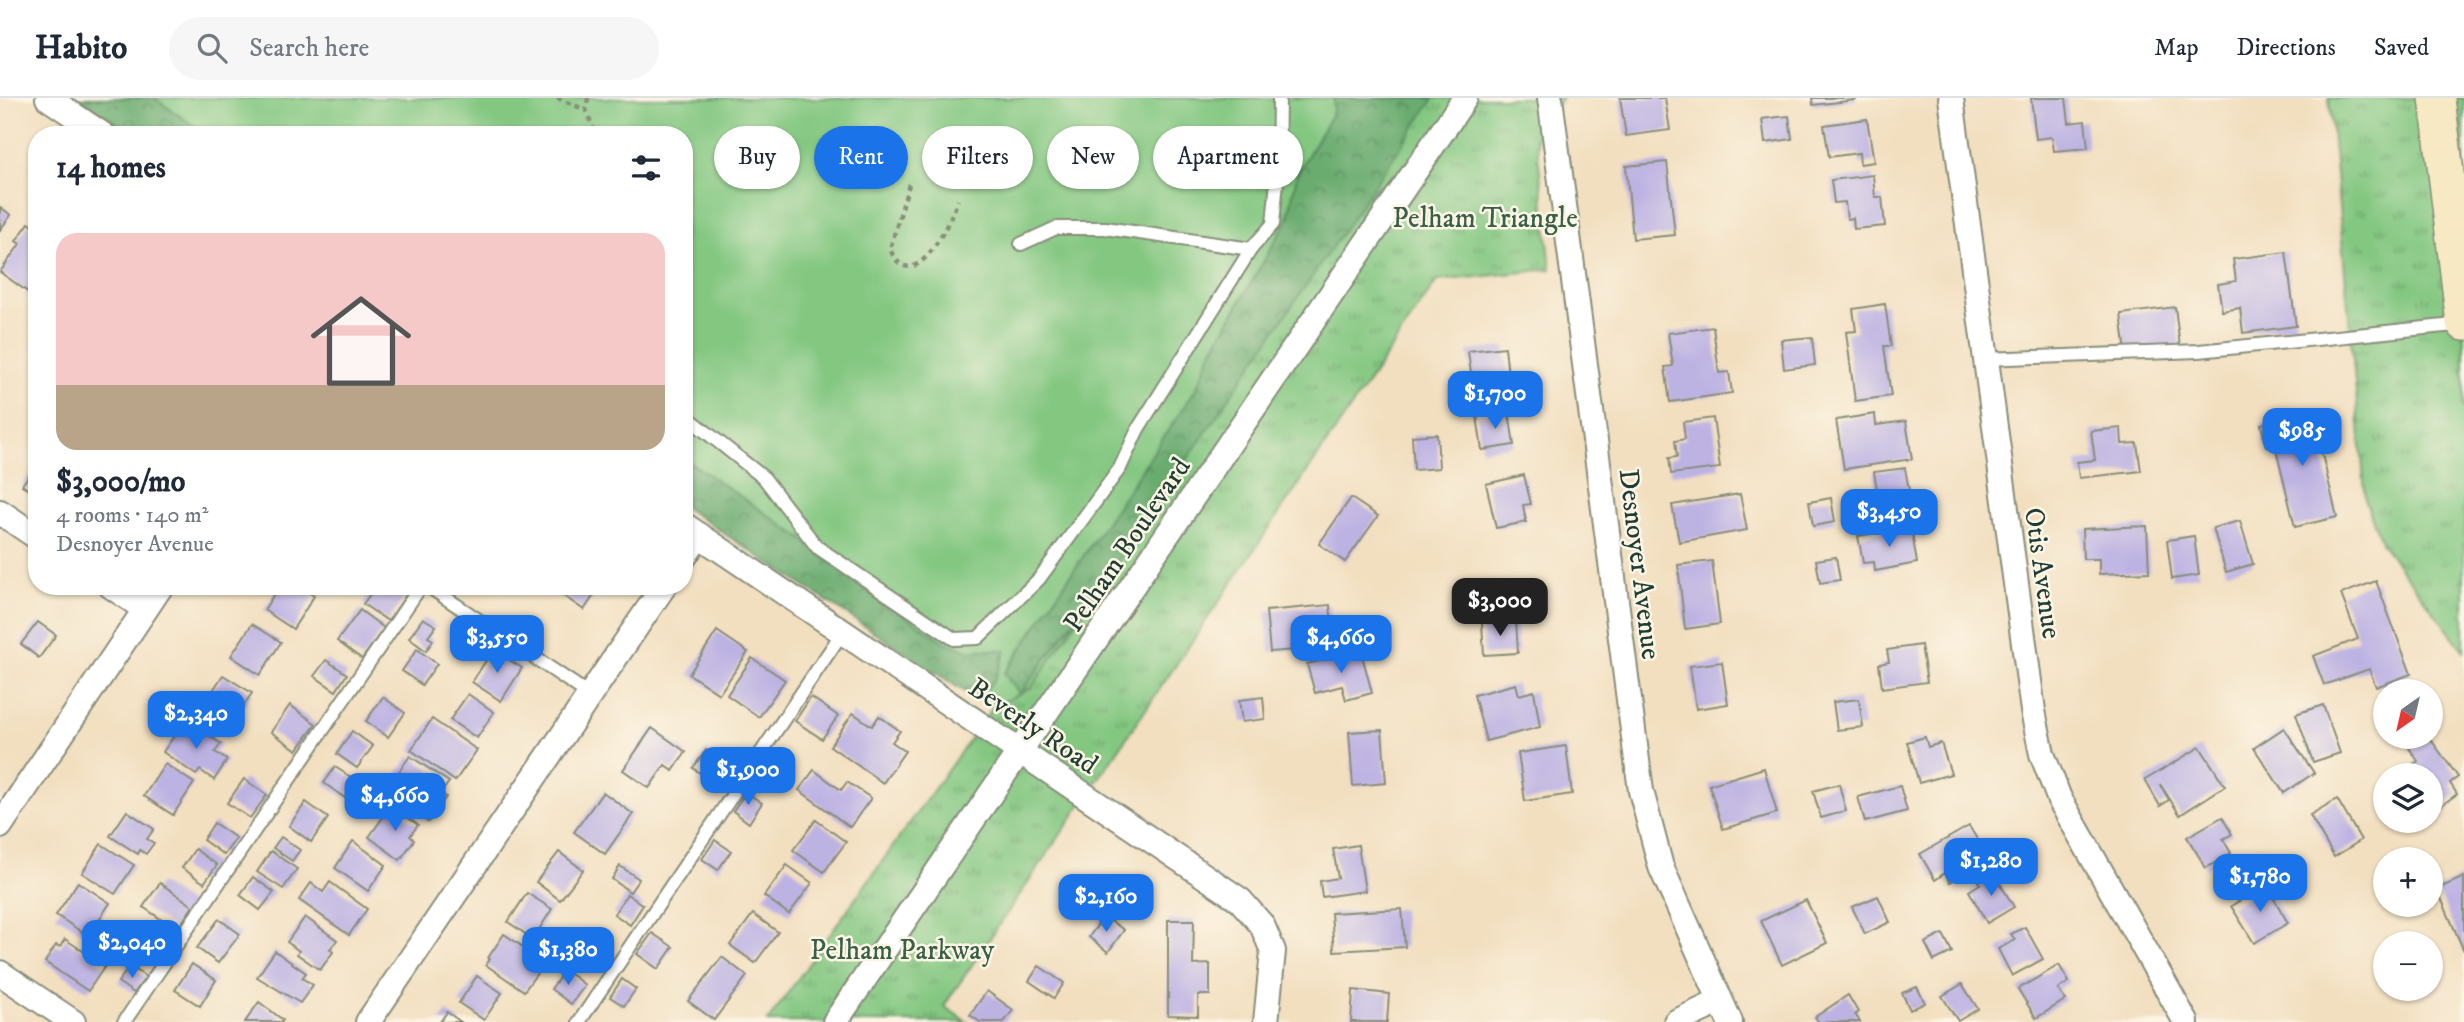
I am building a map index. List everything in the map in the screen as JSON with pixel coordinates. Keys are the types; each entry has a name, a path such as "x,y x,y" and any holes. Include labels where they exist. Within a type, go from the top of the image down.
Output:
{"street":[{"path":"48,98 90,126"},
{"name":"Pelham Boulevard","path":"835,1022 1465,98"},
{"name":"Desnoyer Avenue","path":"1550,98 1641,791 1661,867 1725,1012"},
{"name":"Otis Avenue","path":"1951,98 2033,710 2042,754 2059,798 2186,1022"},
{"path":"2437,98 2464,323"},
{"path":"0,512 28,531"},
{"name":"Beverly Road","path":"693,531 1240,900 1262,925 1273,951 1266,1022"},
{"path":"125,595 145,608"},
{"path":"0,827 154,595"},
{"path":"368,1022 658,595"},
{"path":"0,973 73,1022"},
{"path":"1676,1022 1725,1012"}],"lane":[{"path":"693,422 764,478 817,547 954,639 978,638 1039,579 1120,468 1138,429 1251,248 1273,223 1279,170 1279,98"},
{"path":"1021,244 1056,228 1105,228 1251,248"},
{"path":"1985,359 2199,351 2464,323"},
{"path":"124,1022 415,595"},
{"path":"441,595 590,695"},
{"path":"579,1022 842,633"}],"path":[{"path":"557,98 586,110"},
{"path":"588,98 586,110 592,126"},
{"path":"909,184 890,249 897,261 903,264 911,265 926,258 940,243 958,200"}],"green space":[{"path":"77,98 1434,98 1031,688 993,707 693,507 693,126 119,126"},
{"path":"79,98 154,98 194,126 120,126"},
{"path":"1334,98 1437,98 1180,477 1020,694 1004,674 1196,389 1210,354 1288,219 1294,189 1303,189 1303,164 1333,112"},
{"name":"Pelham Parkway","path":"1434,98 1562,98 1536,136 1551,269 1437,281 944,1006 967,1022 767,1022 993,707 1031,688"},
{"path":"2329,98 2464,98 2464,651 2382,544 2366,502"},
{"path":"693,464 803,539 849,578 945,642 968,650 1006,650 995,679 977,700 693,513"}],"building":[{"path":"1620,98 1665,98 1670,130 1626,136"},
{"path":"1812,98 1856,98 1856,100 1813,105"},
{"path":"2031,98 2066,98 2069,123 2085,121 2088,148 2054,151 2052,137 2036,139"},
{"path":"1789,116 1792,139 1765,143 1762,119"},
{"path":"1867,119 1874,162 1860,164 1859,153 1829,157 1824,125"},
{"path":"1667,162 1675,235 1633,239 1626,166"},
{"path":"1873,175 1875,197 1882,197 1885,226 1854,229 1853,218 1847,219 1845,202 1834,203 1831,180"},
{"path":"0,207 11,215 0,230"},
{"path":"28,224 28,292 0,272 20,244 16,241"},
{"path":"2286,252 2296,326 2243,333 2240,308 2222,311 2218,284 2236,281 2233,259"},
{"path":"1885,304 1891,346 1884,346 1891,396 1855,401 1846,332 1856,331 1853,309"},
{"path":"2175,307 2180,346 2126,353 2121,314"},
{"path":"1713,327 1719,373 1729,372 1732,393 1670,402 1665,367 1673,366 1668,333"},
{"path":"1812,337 1815,365 1784,369 1781,340"},
{"path":"1505,347 1508,376 1472,381 1468,351"},
{"path":"1509,412 1514,445 1482,450 1477,416"},
{"path":"2312,412 2337,517 2295,527 2275,445 2266,447 2261,424"},
{"path":"1875,414 1876,425 1906,421 1912,459 1844,469 1836,420"},
{"path":"1713,418 1720,468 1671,474 1669,458 1677,457 1675,441 1685,439 1683,422"},
{"path":"2121,428 2122,444 2137,443 2141,471 2079,478 2077,462 2095,460 2091,431"},
{"path":"1437,434 1439,468 1414,470 1412,436"},
{"path":"1905,468 1912,507 1869,514 1866,498 1878,496 1874,472"},
{"path":"1524,475 1531,504 1523,505 1526,522 1496,528 1486,484"},
{"path":"28,477 28,489 22,485"},
{"path":"1740,494 1747,530 1679,542 1672,505"},
{"path":"1351,498 1378,516 1345,562 1319,544"},
{"path":"1831,498 1835,522 1813,526 1809,502"},
{"path":"2240,521 2253,564 2226,572 2213,528"},
{"path":"2147,526 2149,572 2099,574 2099,559 2083,559 2082,529"},
{"path":"1911,527 1917,563 1875,571 1874,562 1863,563 1858,536"},
{"path":"2194,536 2199,575 2172,579 2167,540"},
{"path":"1836,557 1840,580 1820,583 1816,560"},
{"path":"1712,561 1720,624 1685,629 1678,565"},
{"path":"2376,581 2411,674 2398,679 2373,679 2369,669 2324,685 2313,656 2358,639 2341,594"},
{"path":"273,595 314,596 293,629 264,610"},
{"path":"370,595 406,595 388,621 363,604"},
{"path":"562,595 594,595 584,610"},
{"path":"1330,605 1333,634 1308,635 1309,649 1270,652 1266,611"},
{"path":"360,610 384,628 362,659 337,641"},
{"path":"423,618 436,626 428,637 433,640 426,651 409,638"},
{"path":"1516,621 1518,653 1484,655 1482,623"},
{"path":"38,622 56,635 39,658 21,644"},
{"path":"252,624 281,642 260,675 231,656"},
{"path":"717,631 748,652 719,694 689,674"},
{"path":"1921,645 1927,682 1882,688 1879,664 1889,662 1887,650"},
{"path":"417,649 437,664 422,685 402,671"},
{"path":"493,650 522,668 501,701 472,682"},
{"path":"1361,651 1372,693 1346,700 1342,686 1315,693 1307,664"},
{"path":"752,658 785,680 759,717 727,695"},
{"path":"326,660 347,674 336,691 314,676"},
{"path":"1722,662 1728,704 1696,709 1690,666"},
{"path":"223,675 252,693 231,725 202,707"},
{"path":"1516,684 1519,695 1534,691 1540,727 1486,741 1474,695"},
{"path":"468,694 494,712 477,738 450,720"},
{"path":"383,697 405,713 388,737 366,721"},
{"path":"811,697 838,716 822,739 795,721"},
{"path":"1263,697 1265,719 1242,722 1239,700"},
{"path":"1859,699 1863,727 1837,730 1833,702"},
{"path":"290,705 316,724 297,750 271,732"},
{"path":"2323,705 2340,753 2313,762 2296,714"},
{"path":"853,713 872,726 879,716 900,731 892,742 905,751 883,783 830,746"},
{"path":"186,719 221,744 215,752 227,760 214,780 200,770 196,775 163,752"},
{"path":"432,719 477,750 455,781 411,750"},
{"path":"652,728 686,752 673,771 665,765 649,788 623,770"},
{"path":"2284,728 2314,773 2284,793 2254,748"},
{"path":"1382,730 1386,783 1353,786 1349,732"},
{"path":"352,731 373,746 357,768 337,754"},
{"path":"1925,737 1928,747 1941,743 1951,774 1919,783 1907,742"},
{"path":"1566,746 1572,794 1525,801 1518,753"},
{"path":"2200,747 2225,786 2180,815 2160,784 2169,800 2160,806 2145,780"},
{"path":"2410,749 2438,749 2458,777 2450,783 2457,794 2443,804 2443,763 2415,763 2418,761"},
{"path":"706,750 734,770 721,788 693,768"},
{"path":"410,756 449,782 441,793 446,797 428,822 385,791"},
{"path":"165,764 194,783 173,815 144,796"},
{"path":"335,767 357,781 345,798 324,783"},
{"path":"1764,768 1777,813 1723,829 1709,785"},
{"path":"814,770 841,790 847,782 871,798 850,827 799,790"},
{"path":"244,779 267,795 250,818 227,803"},
{"path":"1839,784 1846,811 1821,818 1813,791"},
{"path":"1900,786 1907,811 1865,822 1858,797"},
{"path":"603,792 633,814 605,854 574,832"},
{"path":"746,792 762,803 749,823 733,811"},
{"path":"2337,799 2361,840 2334,857 2310,815"},
{"path":"306,802 328,818 311,842 289,826"},
{"path":"391,806 418,825 410,836 414,840 400,860 369,837"},
{"path":"127,811 154,829 147,839 154,843 146,854 140,850 138,854 110,836"},
{"path":"2222,817 2232,834 2223,839 2231,853 2206,868 2187,837"},
{"path":"816,820 846,842 824,872 793,850"},
{"path":"214,823 236,838 224,855 203,840"},
{"path":"1969,826 1989,859 1950,882 1945,873 1935,880 1920,854"},
{"path":"281,837 300,850 292,861 273,848"},
{"path":"715,840 731,851 718,870 702,859"},
{"path":"353,841 386,865 368,891 335,868"},
{"path":"101,844 134,865 115,894 82,873"},
{"path":"1358,845 1365,891 1322,897 1320,881 1338,878 1333,849"},
{"path":"195,849 217,865 204,883 182,868"},
{"path":"271,851 297,869 283,889 257,872"},
{"path":"559,852 583,870 560,900 536,882"},
{"path":"787,865 812,883 789,914 764,896"},
{"path":"620,866 639,879 630,892 612,879"},
{"path":"1993,872 2014,907 1987,923 1969,891 1980,884 1978,881"},
{"path":"253,877 274,892 260,910 240,895"},
{"path":"2464,877 2464,951 2443,903 2443,886"},
{"path":"78,882 110,903 88,936 56,915"},
{"path":"330,882 367,909 349,935 299,900 311,883 323,892"},
{"path":"160,883 193,906 177,930 143,907"},
{"path":"2266,885 2288,923 2254,943 2231,906"},
{"path":"527,893 552,909 533,939 508,922"},
{"path":"627,894 643,905 630,925 614,914"},
{"path":"1878,896 1890,922 1865,934 1852,907"},
{"path":"1806,900 1827,943 1782,965 1761,921"},
{"path":"1402,909 1405,947 1334,951 1331,913"},
{"path":"753,914 778,932 755,963 730,945"},
{"path":"1104,916 1124,930 1108,952 1089,937"},
{"path":"305,917 337,940 330,949 333,952 320,970 297,954 299,951 287,942"},
{"path":"219,919 240,934 218,963 197,948"},
{"path":"1168,920 1194,920 1193,965 1210,964 1210,995 1198,995 1198,1016 1168,1015"},
{"path":"2025,927 2043,959 2012,976 1998,949 2015,940 2011,934"},
{"path":"652,933 673,947 658,969 637,954"},
{"path":"504,934 545,962 524,991 486,965"},
{"path":"1943,934 1952,952 1934,961 1925,943"},
{"path":"65,939 105,966 88,991 45,962 56,945 60,947"},
{"path":"275,951 306,973 302,978 313,985 300,1003 257,977"},
{"path":"722,957 747,976 714,1020 688,1001"},
{"path":"192,964 216,980 200,1006 175,990"},
{"path":"2059,965 2069,982 2058,989 2065,1000 2036,1018 2018,989"},
{"path":"130,966 146,977 134,993 118,982"},
{"path":"1039,966 1064,983 1054,998 1029,981"},
{"path":"565,970 585,985 571,1004 551,989"},
{"path":"477,976 502,993 484,1020 459,1003"},
{"path":"622,979 636,989 624,1006 610,997"},
{"path":"1962,984 1978,1009 1958,1021 1942,996"},
{"path":"1917,987 1925,1003 1910,1010 1902,993"},
{"path":"1353,990 1389,994 1387,1022 1351,1022"},
{"path":"987,991 1013,1010 1004,1022 980,1022 970,1015"},
{"path":"1848,995 1858,1012 1855,1014 1860,1022 1819,1022 1815,1017"},
{"path":"259,1002 283,1020 282,1022 245,1022"},
{"path":"447,1012 461,1022 440,1022"}],"park label":[{"name":"Pelham Triangle","path":"1485,217"}]}
